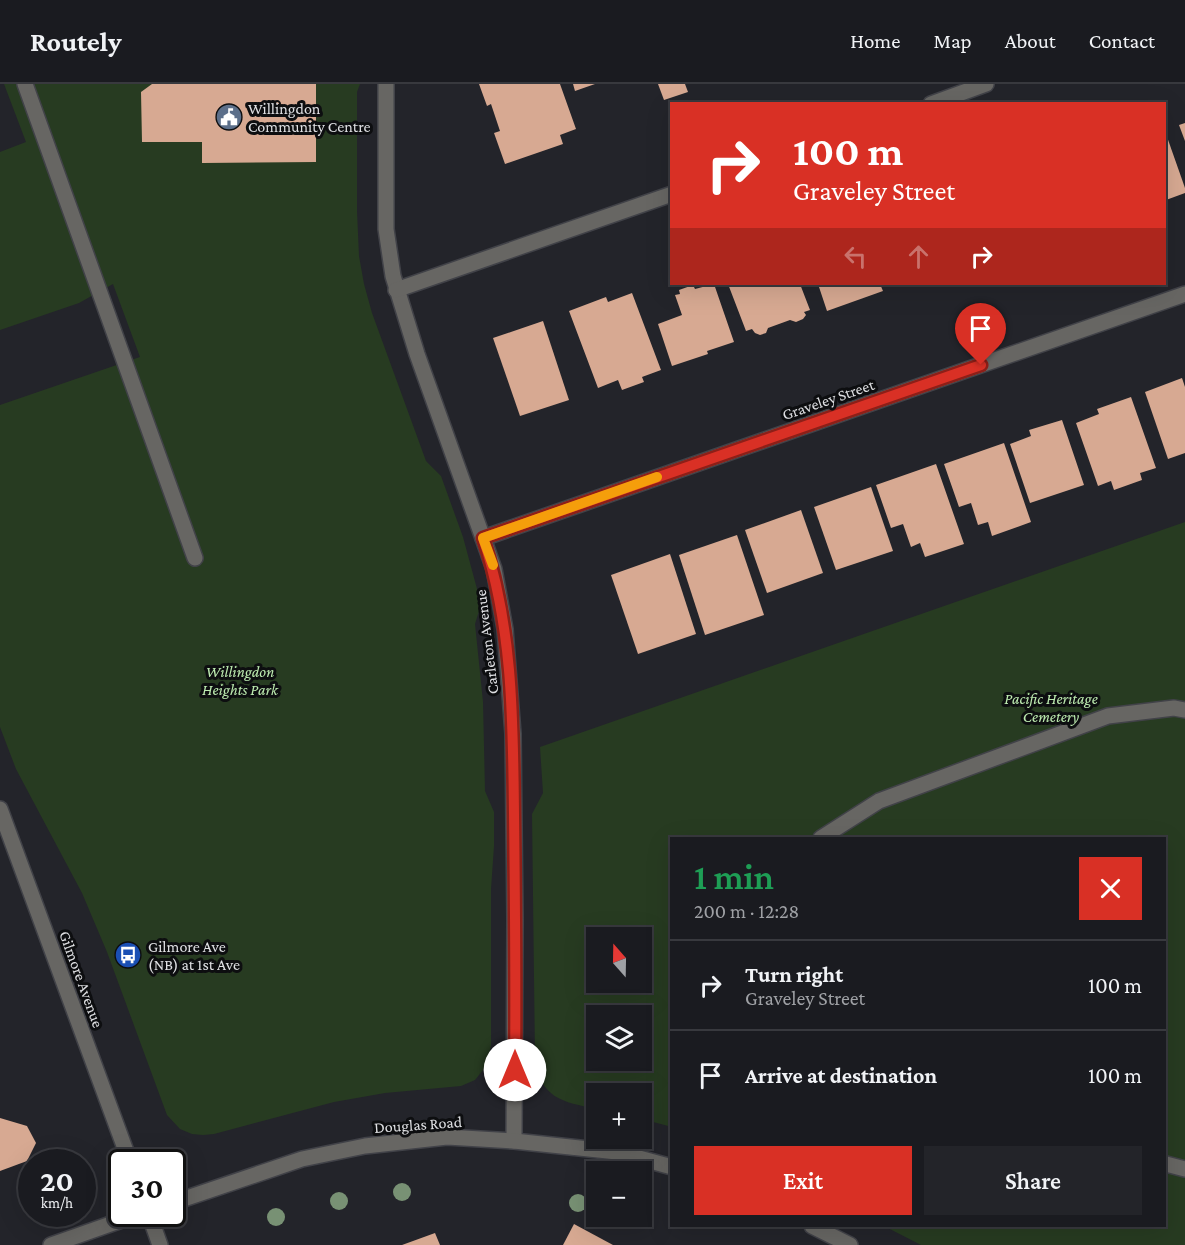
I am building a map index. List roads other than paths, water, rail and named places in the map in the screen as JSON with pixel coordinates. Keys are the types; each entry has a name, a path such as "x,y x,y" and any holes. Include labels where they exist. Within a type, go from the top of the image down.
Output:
{"street":[{"path":"25,84 195,558"},
{"name":"Carleton Avenue","path":"386,84 386,229 396,290 494,569 505,628 513,734 514,1141"},
{"path":"936,102 986,84"},
{"path":"396,290 670,195"},
{"name":"Graveley Street","path":"483,538 1185,294"},
{"path":"823,837 879,801 1108,716 1174,708 1185,710"},
{"name":"Gilmore Avenue","path":"0,809 125,1149"},
{"name":"Douglas Road","path":"186,1198 302,1159 365,1146 447,1137 514,1141 617,1152 670,1166"},
{"path":"1166,1164 1185,1169"},
{"path":"51,1245 108,1225"},
{"path":"153,1227 160,1245"},
{"path":"814,1227 850,1245"}],"place":[{"name":"Willingdon Community Centre","path":"229,117"},
{"name":"Gilmore Ave (NB) at 1st Ave","path":"128,955"}],"park label":[{"name":"Willingdon Heights Park","path":"240,680"},
{"name":"Pacific Heritage Cemetery","path":"1051,707"}]}
